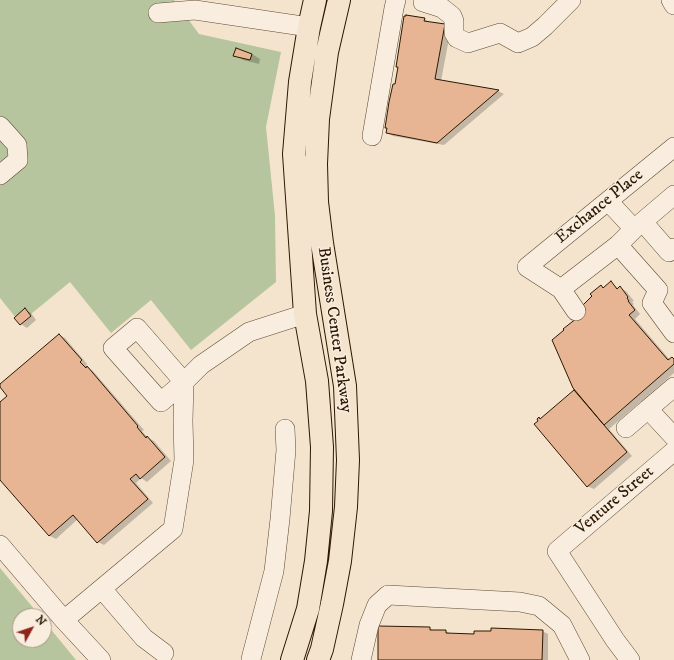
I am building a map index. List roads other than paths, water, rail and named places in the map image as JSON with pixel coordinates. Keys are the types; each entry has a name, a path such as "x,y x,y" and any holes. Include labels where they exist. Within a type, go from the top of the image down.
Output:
{"main road":[{"name":"Business Center Parkway","path":"292,660 308,609 316,561 321,511 322,447 317,381 305,314 294,154 300,82 315,0"},
{"name":"Business Center Parkway","path":"318,660 322,650 340,561 346,507 348,460 345,386 322,243 317,202 316,164 319,111 327,52 339,0"}],"street":[{"path":"372,136 396,0"},
{"path":"421,1 442,8 452,16 454,20 454,33 457,38 464,42 472,42 500,33 518,43 532,37 571,0"},
{"path":"671,0 674,5"},
{"path":"158,13 195,5 309,27"},
{"path":"0,126 17,145 18,160 0,175"},
{"name":"Exchance Place","path":"561,289 526,267 674,147"},
{"path":"576,311 561,289 618,244 674,195"},
{"path":"608,201 669,252 674,248"},
{"path":"618,244 658,290 652,304 674,333"},
{"path":"64,620 173,529 184,460 184,382 201,365 249,332 305,314"},
{"path":"626,428 674,386"},
{"path":"648,409 674,437"},
{"path":"251,659 274,572 286,450 285,429"},
{"name":"Venture Street","path":"621,657 557,551 674,451"},
{"path":"0,546 101,660"},
{"path":"102,588 144,638 164,653"},
{"path":"361,660 369,625 377,605 388,595 520,602 539,606 562,625 580,660"}]}
